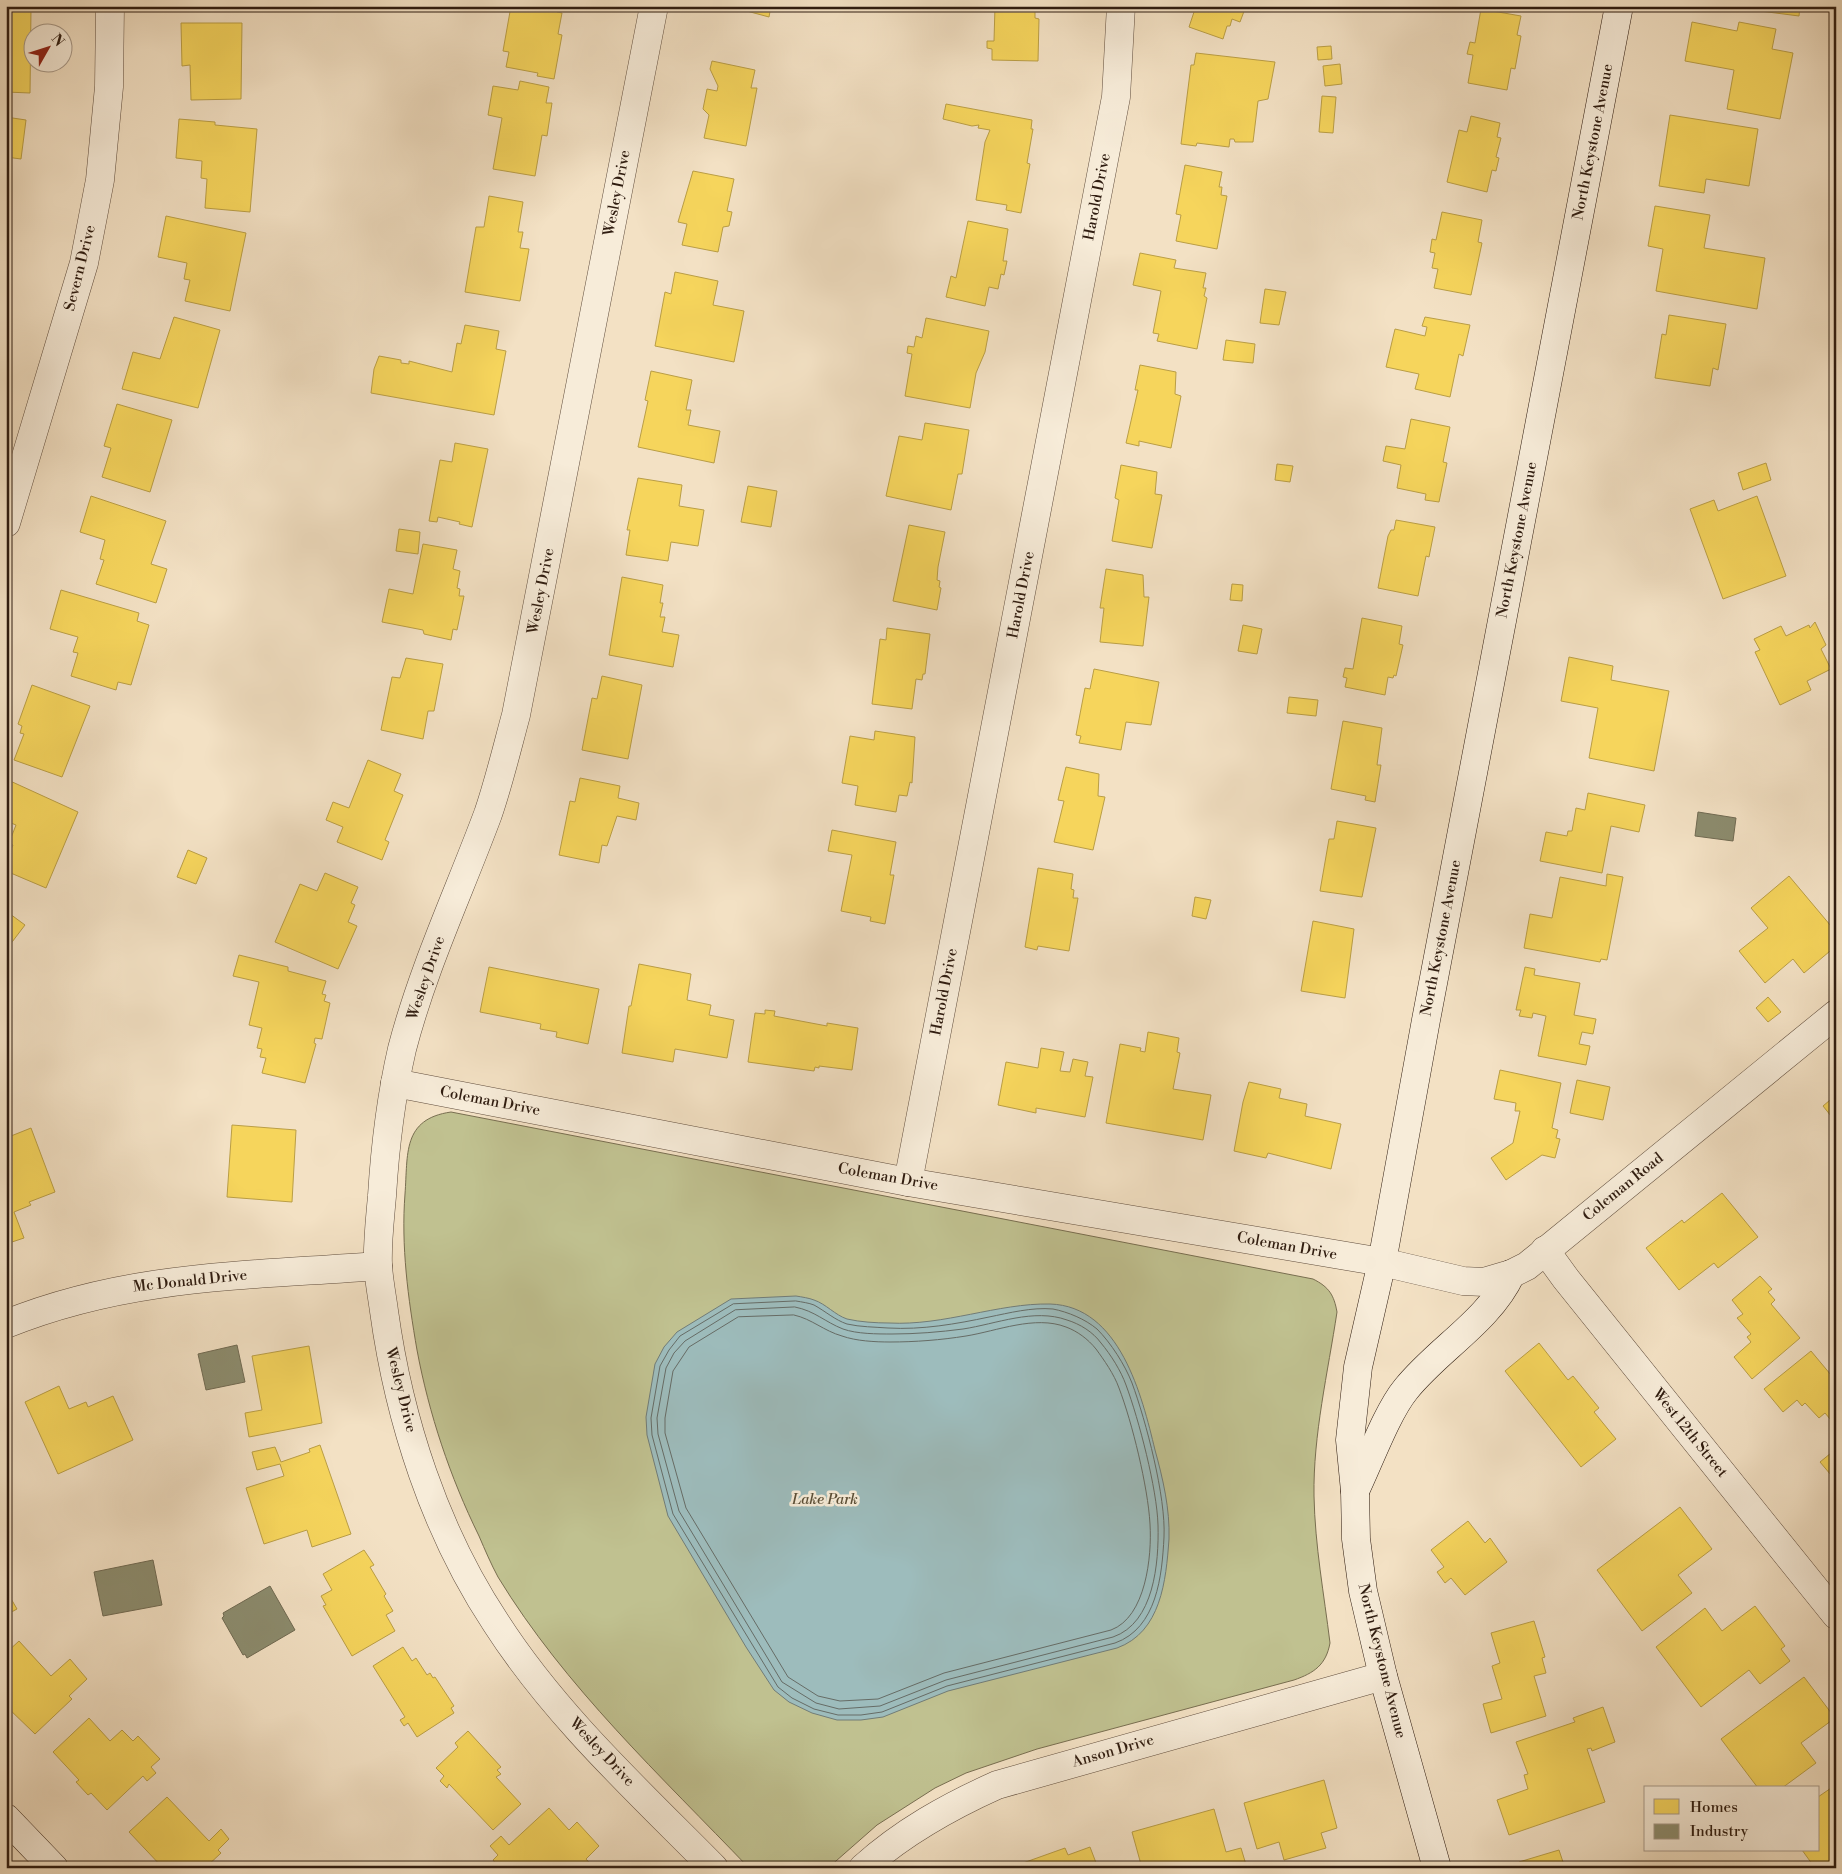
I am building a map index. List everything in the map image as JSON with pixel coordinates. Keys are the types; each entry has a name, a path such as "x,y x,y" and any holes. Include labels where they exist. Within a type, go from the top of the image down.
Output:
{"street":[{"name":"Severn Drive","path":"6,523 85,253 100,180 109,87 110,6"},
{"name":"Wesley Drive","path":"654,6 516,715 489,809 425,971 402,1049 395,1083 384,1162 378,1266 388,1337 400,1394 423,1474 454,1549 496,1623 537,1679 582,1732 714,1868"},
{"name":"Harold Drive","path":"908,1182 1116,97 1121,6"},
{"name":"North Keystone Avenue","path":"1437,1868 1383,1676 1363,1591 1356,1539 1355,1491 1350,1440 1357,1376 1382,1262 1426,1020 1619,6"},
{"name":"Coleman Road","path":"1382,1262 1463,1281 1484,1282 1511,1274 1527,1266 1836,1014"},
{"name":"Coleman Drive","path":"395,1083 908,1182 1382,1262"},
{"name":"West 12th Street","path":"1545,1250 1566,1279 1836,1615"},
{"name":"Mc Donald Drive","path":"6,1324 91,1295 182,1279 378,1266"},
{"path":"1355,1491 1405,1389 1485,1311 1504,1288 1511,1274"},
{"name":"Anson Drive","path":"862,1868 887,1846 923,1822 960,1801 998,1785 1383,1676"},
{"path":"6,1818 54,1868"}],"green space":[{"name":"Lake Park","path":"451,1112 1313,1279 1319,1282 1330,1292 1337,1312 1318,1427 1314,1473 1316,1533 1330,1643 1322,1663 1313,1671 1294,1680 1037,1749 966,1773 935,1788 877,1825 828,1868 749,1868 616,1729 553,1656 524,1617 498,1577 459,1491 434,1421 422,1374 408,1292 404,1233 407,1165 411,1141 416,1130 424,1122 435,1116"}],"water":[{"path":"796,1296 818,1302 847,1319 868,1322 910,1323 1011,1307 1050,1304 1074,1309 1094,1320 1111,1337 1135,1381 1150,1428 1165,1494 1169,1528 1166,1571 1158,1603 1152,1618 1143,1630 1132,1640 1117,1648 948,1691 883,1717 861,1720 837,1720 812,1713 789,1702 774,1690 746,1647 668,1516 647,1435 646,1417 655,1364 664,1347 677,1332 731,1299"}],"building: Homes":[{"path":"511,6 558,6 557,12 562,13 558,34 562,35 554,79 537,76 538,73 506,67 509,52 503,51"},
{"path":"728,6 771,6 769,17"},
{"path":"995,6 1035,6 1035,18 1039,19 1038,61 992,60 992,49 987,48 987,41 994,41"},
{"path":"1196,6 1246,6 1240,22 1232,19 1230,26 1227,26 1223,39 1189,27"},
{"path":"1721,6 1800,6 1799,16"},
{"path":"6,9 31,9 31,22 22,22 22,72 30,72 30,93 6,92"},
{"path":"1481,9 1521,16 1517,35 1521,36 1515,69 1511,68 1507,90 1468,83 1473,55 1467,54 1470,42 1475,43"},
{"path":"1692,22 1737,31 1739,22 1776,29 1772,49 1793,53 1780,119 1727,109 1734,70 1685,61"},
{"path":"181,23 242,23 241,99 191,100 190,65 182,66"},
{"path":"1331,46 1332,59 1318,60 1317,47"},
{"path":"1196,53 1275,62 1268,99 1258,101 1253,142 1235,142 1234,139 1230,139 1229,147 1197,143 1196,146 1181,144 1191,65 1194,65"},
{"path":"712,61 755,70 751,88 757,88 746,146 704,138 709,115 703,109 707,89 717,91 718,86 710,69"},
{"path":"1340,64 1342,84 1325,86 1323,66"},
{"path":"520,81 549,87 546,103 552,103 547,136 542,135 535,176 493,169 502,118 488,115 493,86 518,90"},
{"path":"1322,96 1336,97 1333,133 1319,132"},
{"path":"946,104 1032,120 1031,129 1033,129 1027,163 1030,164 1021,213 1006,210 1007,205 976,200 985,142 990,130 978,128 979,125 972,126 943,119"},
{"path":"1670,115 1758,129 1749,186 1706,179 1704,193 1659,186"},
{"path":"1471,116 1500,123 1497,137 1501,138 1496,157 1499,158 1496,171 1492,170 1487,192 1447,182 1459,130 1467,132"},
{"path":"6,117 26,120 21,159 6,157"},
{"path":"179,119 215,122 215,125 257,129 250,212 205,208 207,179 201,178 202,161 176,158"},
{"path":"1185,165 1222,172 1219,187 1222,187 1221,195 1227,196 1217,249 1176,241 1181,215 1176,214"},
{"path":"693,171 734,179 727,211 732,212 729,226 723,227 718,252 682,245 687,224 678,222"},
{"path":"489,196 523,202 518,232 523,232 520,248 529,249 520,301 465,292 476,227 484,227"},
{"path":"1655,206 1710,215 1704,248 1765,258 1757,309 1656,291 1663,249 1648,246"},
{"path":"1442,212 1482,220 1478,242 1482,243 1471,295 1434,288 1438,269 1432,268 1435,253 1430,252 1432,239 1436,240"},
{"path":"166,216 246,233 230,311 185,301 190,280 184,279 187,263 158,257"},
{"path":"968,221 1008,229 1003,261 1007,261 1004,275 1001,274 998,289 989,287 985,306 946,297 951,276 956,278"},
{"path":"1140,253 1176,260 1174,268 1206,273 1203,288 1206,288 1204,296 1207,298 1197,349 1157,341 1159,334 1153,333 1161,291 1133,285"},
{"path":"675,272 718,281 713,305 744,311 734,362 655,346 665,292 671,294"},
{"path":"1265,289 1286,292 1279,325 1260,323"},
{"path":"1669,315 1726,324 1718,370 1713,368 1710,386 1655,378 1662,334 1666,335"},
{"path":"174,317 220,330 198,408 122,389 133,352 160,359"},
{"path":"1425,317 1470,325 1463,356 1459,354 1450,397 1415,389 1419,374 1386,367 1395,329 1425,336 1427,327 1422,326"},
{"path":"926,318 989,331 985,352 976,373 970,408 905,396 912,354 907,353 908,346 914,347 916,336 922,338"},
{"path":"465,325 499,331 496,349 506,351 494,415 371,393 374,369 379,356 401,360 401,363 409,364 409,361 452,372 457,343 461,344"},
{"path":"1226,340 1255,344 1253,363 1223,360"},
{"path":"1140,365 1176,372 1175,394 1181,396 1171,448 1139,441 1139,446 1126,443 1138,390 1135,390"},
{"path":"651,371 692,380 686,410 691,410 688,425 720,431 714,463 638,447 648,401 645,400"},
{"path":"117,404 172,420 150,492 102,477 111,448 104,446"},
{"path":"1411,419 1450,427 1443,462 1447,463 1439,502 1425,500 1426,494 1397,488 1401,465 1383,461 1386,446 1405,449"},
{"path":"925,423 969,430 962,474 958,474 951,510 886,496 899,436 922,440"},
{"path":"455,443 488,449 472,527 438,517 437,522 429,521 440,460 452,462"},
{"path":"1766,463 1771,480 1743,490 1738,473"},
{"path":"1277,464 1293,466 1290,482 1275,480"},
{"path":"1121,465 1157,472 1155,494 1162,495 1152,548 1112,541 1119,500 1115,498"},
{"path":"638,478 682,485 679,506 704,510 698,546 671,542 668,561 626,555 630,530 627,530"},
{"path":"748,486 777,491 771,527 741,522"},
{"path":"91,496 166,521 151,564 167,569 156,603 96,584 104,560 100,559 105,540 80,532"},
{"path":"1757,496 1786,576 1723,599 1690,509 1714,500 1718,511"},
{"path":"1396,520 1435,527 1429,557 1426,556 1418,596 1378,588 1388,536 1391,530 1394,530"},
{"path":"909,525 945,532 938,567 937,580 940,581 939,587 941,588 937,610 893,601"},
{"path":"399,529 420,532 418,554 396,551"},
{"path":"423,544 457,550 453,569 460,571 457,588 460,589 459,596 464,596 457,630 453,629 451,640 424,634 423,630 382,622 389,589 413,594"},
{"path":"1106,569 1143,575 1144,597 1149,597 1143,646 1100,642 1104,608 1100,608"},
{"path":"622,577 663,585 660,603 663,603 660,617 665,617 662,632 679,635 673,667 609,655"},
{"path":"1232,584 1243,585 1242,601 1230,600"},
{"path":"61,590 139,613 137,621 149,625 131,685 118,682 116,690 71,676 78,653 73,652 78,637 50,629"},
{"path":"1362,618 1402,626 1399,644 1403,645 1396,676 1394,675 1393,678 1388,677 1385,695 1345,687 1347,678 1343,677 1345,668 1353,669"},
{"path":"1815,622 1826,645 1821,649 1831,669 1807,681 1811,690 1780,705 1755,652 1760,650 1754,639 1781,626 1786,636 1809,625 1810,628"},
{"path":"1243,625 1262,629 1257,654 1238,651"},
{"path":"887,628 930,634 925,674 923,674 922,680 916,679 912,709 872,704 880,639 886,640"},
{"path":"1569,657 1613,666 1611,680 1669,691 1654,771 1589,758 1598,708 1561,701"},
{"path":"406,658 443,664 434,711 428,711 423,739 381,730 392,677 400,678"},
{"path":"1094,669 1159,682 1151,725 1126,722 1121,750 1079,743 1081,736 1076,735 1085,688 1090,689"},
{"path":"602,676 642,685 628,759 582,750 592,698 597,699"},
{"path":"32,685 90,706 62,777 14,760 24,734 20,733 22,726 18,724"},
{"path":"1289,697 1318,700 1316,716 1287,713"},
{"path":"1343,721 1382,728 1377,765 1381,765 1375,802 1365,800 1366,796 1331,789"},
{"path":"875,731 915,737 912,783 910,782 907,796 899,795 896,812 855,805 858,786 842,783 850,736 874,740"},
{"path":"368,760 401,774 394,791 403,795 385,840 389,842 382,860 337,842 343,827 326,820 333,802 349,808"},
{"path":"1066,767 1099,774 1098,796 1105,797 1093,850 1054,842 1064,801 1058,800"},
{"path":"580,778 620,786 618,798 639,803 636,820 617,816 607,846 602,845 599,863 559,855 570,801 575,802"},
{"path":"8,780 78,812 46,888 6,871 6,860 13,845 9,843 16,825 6,821"},
{"path":"1588,793 1645,805 1639,832 1611,826 1602,873 1540,861 1546,832 1567,836 1568,831 1572,831 1576,808 1585,810"},
{"path":"1337,821 1376,828 1362,897 1320,891 1329,839 1334,839"},
{"path":"832,830 896,842 890,875 894,875 885,924 870,921 871,917 841,911 852,855 828,851"},
{"path":"188,850 207,858 196,884 177,877"},
{"path":"1038,868 1073,874 1071,889 1074,890 1073,898 1078,898 1069,951 1038,946 1037,950 1025,947"},
{"path":"325,873 358,887 351,903 355,905 348,922 357,926 338,969 275,942 300,884 317,891"},
{"path":"1607,874 1623,877 1607,960 1601,959 1600,962 1524,948 1530,914 1552,918 1560,877 1606,886"},
{"path":"1789,876 1836,932 1836,946 1804,973 1793,959 1765,983 1739,951 1768,928 1751,908"},
{"path":"1195,897 1211,900 1206,919 1192,916"},
{"path":"6,911 25,925 6,950"},
{"path":"1313,921 1354,929 1345,998 1301,991"},
{"path":"239,955 288,967 288,971 326,981 322,994 326,995 324,1001 330,1003 322,1039 315,1038 314,1043 316,1044 305,1083 262,1073 266,1058 260,1057 262,1049 257,1048 262,1028 249,1025 259,982 233,976"},
{"path":"639,964 691,974 687,1000 711,1005 709,1015 734,1020 727,1058 675,1049 673,1062 622,1053 629,1006 631,1006"},
{"path":"489,967 599,989 588,1044 556,1037 557,1032 540,1029 541,1024 480,1012"},
{"path":"1525,967 1535,969 1534,975 1580,983 1574,1015 1596,1019 1593,1034 1582,1032 1579,1044 1590,1046 1586,1065 1538,1056 1546,1016 1533,1013 1532,1018 1519,1016 1521,1010 1516,1010"},
{"path":"1768,997 1781,1012 1768,1022 1756,1008"},
{"path":"765,1010 775,1011 774,1016 827,1026 827,1023 858,1028 852,1070 819,1066 819,1068 815,1067 814,1071 748,1062 755,1013 765,1014"},
{"path":"1148,1032 1179,1038 1177,1052 1180,1053 1173,1089 1211,1095 1203,1140 1106,1123 1120,1044 1141,1048 1140,1051 1145,1052"},
{"path":"1041,1048 1064,1052 1060,1071 1070,1072 1073,1059 1088,1062 1085,1076 1093,1077 1085,1117 1036,1108 1036,1113 998,1105 1006,1062 1038,1068"},
{"path":"1500,1070 1561,1083 1552,1128 1558,1130 1556,1138 1560,1139 1555,1158 1542,1155 1506,1180 1491,1158 1513,1143 1520,1111 1515,1111 1516,1103 1494,1099"},
{"path":"1577,1080 1610,1087 1603,1120 1570,1113"},
{"path":"1249,1082 1281,1089 1279,1098 1307,1104 1305,1116 1341,1124 1331,1169 1268,1153 1266,1158 1234,1151 1243,1102"},
{"path":"1836,1095 1836,1120 1835,1121 1823,1106"},
{"path":"232,1125 296,1130 292,1202 227,1197"},
{"path":"31,1128 55,1192 29,1202 31,1205 14,1212 24,1238 6,1244 6,1138"},
{"path":"1722,1193 1758,1237 1718,1268 1714,1263 1679,1290 1646,1248 1682,1220 1684,1223"},
{"path":"1760,1276 1772,1289 1768,1292 1775,1300 1771,1304 1800,1338 1752,1379 1734,1357 1751,1342 1747,1337 1751,1334 1737,1318 1743,1314 1732,1300"},
{"path":"1539,1343 1568,1380 1573,1376 1599,1408 1594,1412 1616,1439 1581,1467 1505,1371"},
{"path":"309,1346 322,1423 249,1437 245,1413 262,1410 252,1356"},
{"path":"1811,1351 1836,1381 1836,1426 1825,1413 1819,1418 1805,1403 1802,1406 1797,1400 1783,1412 1764,1389"},
{"path":"59,1386 69,1409 86,1402 88,1407 113,1396 133,1440 58,1474 25,1402"},
{"path":"320,1445 351,1534 312,1547 307,1530 264,1544 246,1488 284,1476 280,1464 257,1470 252,1452 275,1447 281,1462 310,1452 309,1449"},
{"path":"1836,1449 1836,1481 1820,1462"},
{"path":"1680,1507 1712,1549 1678,1575 1692,1593 1642,1631 1597,1570"},
{"path":"1468,1521 1485,1543 1490,1538 1507,1562 1465,1595 1451,1578 1445,1583 1437,1572 1444,1567 1431,1550"},
{"path":"364,1550 374,1565 370,1567 386,1594 384,1596 393,1611 386,1615 395,1631 352,1656 323,1606 326,1605 321,1596 332,1590 323,1574"},
{"path":"6,1590 17,1609 6,1615"},
{"path":"1755,1606 1785,1646 1781,1649 1790,1661 1760,1684 1749,1670 1701,1707 1656,1647 1705,1608 1722,1631"},
{"path":"1534,1621 1545,1657 1542,1658 1546,1673 1534,1676 1546,1716 1491,1733 1483,1704 1502,1699 1492,1666 1500,1663 1491,1633"},
{"path":"19,1641 51,1676 70,1659 87,1679 69,1696 72,1699 35,1734 6,1706 6,1653"},
{"path":"403,1647 412,1661 416,1658 427,1675 430,1673 433,1678 435,1677 454,1706 451,1708 454,1713 417,1737 408,1723 404,1726 400,1720 405,1717 373,1666"},
{"path":"1804,1677 1835,1718 1801,1743 1816,1763 1785,1786 1756,1786 1721,1739"},
{"path":"1603,1707 1615,1742 1592,1751 1591,1748 1587,1749 1605,1802 1509,1835 1497,1800 1528,1789 1524,1775 1528,1774 1516,1742 1575,1722 1573,1718"},
{"path":"89,1718 110,1741 122,1730 133,1741 138,1736 160,1759 151,1767 156,1773 147,1781 143,1776 107,1810 91,1793 88,1795 76,1782 79,1780 53,1752"},
{"path":"468,1731 501,1767 497,1770 501,1774 496,1777 521,1804 493,1830 449,1784 447,1788 440,1781 444,1776 436,1768 458,1747 455,1743"},
{"path":"1324,1780 1337,1828 1321,1833 1326,1848 1284,1860 1279,1842 1257,1849 1244,1803"},
{"path":"1834,1786 1836,1789 1836,1868 1815,1868 1803,1852 1820,1852 1820,1796"},
{"path":"167,1797 209,1841 221,1829 229,1839 218,1850 221,1853 205,1868 163,1868 129,1832"},
{"path":"549,1808 569,1830 577,1822 599,1846 586,1859 594,1868 499,1868 493,1860 498,1855 490,1846 501,1836 509,1845"},
{"path":"1214,1809 1226,1852 1241,1848 1247,1868 1192,1868 1191,1864 1178,1868 1142,1868 1132,1832"},
{"path":"1090,1847 1098,1868 1009,1868 1065,1848 1068,1855"},
{"path":"1559,1850 1565,1868 1521,1868 1519,1862"}],"building: Industry":[{"path":"1698,812 1736,818 1733,841 1695,836"},
{"path":"237,1345 245,1382 206,1390 198,1354"},
{"path":"153,1560 162,1605 103,1616 94,1572"},
{"path":"270,1586 295,1630 247,1658 245,1654 243,1655 222,1618 224,1616 223,1613"}]}
